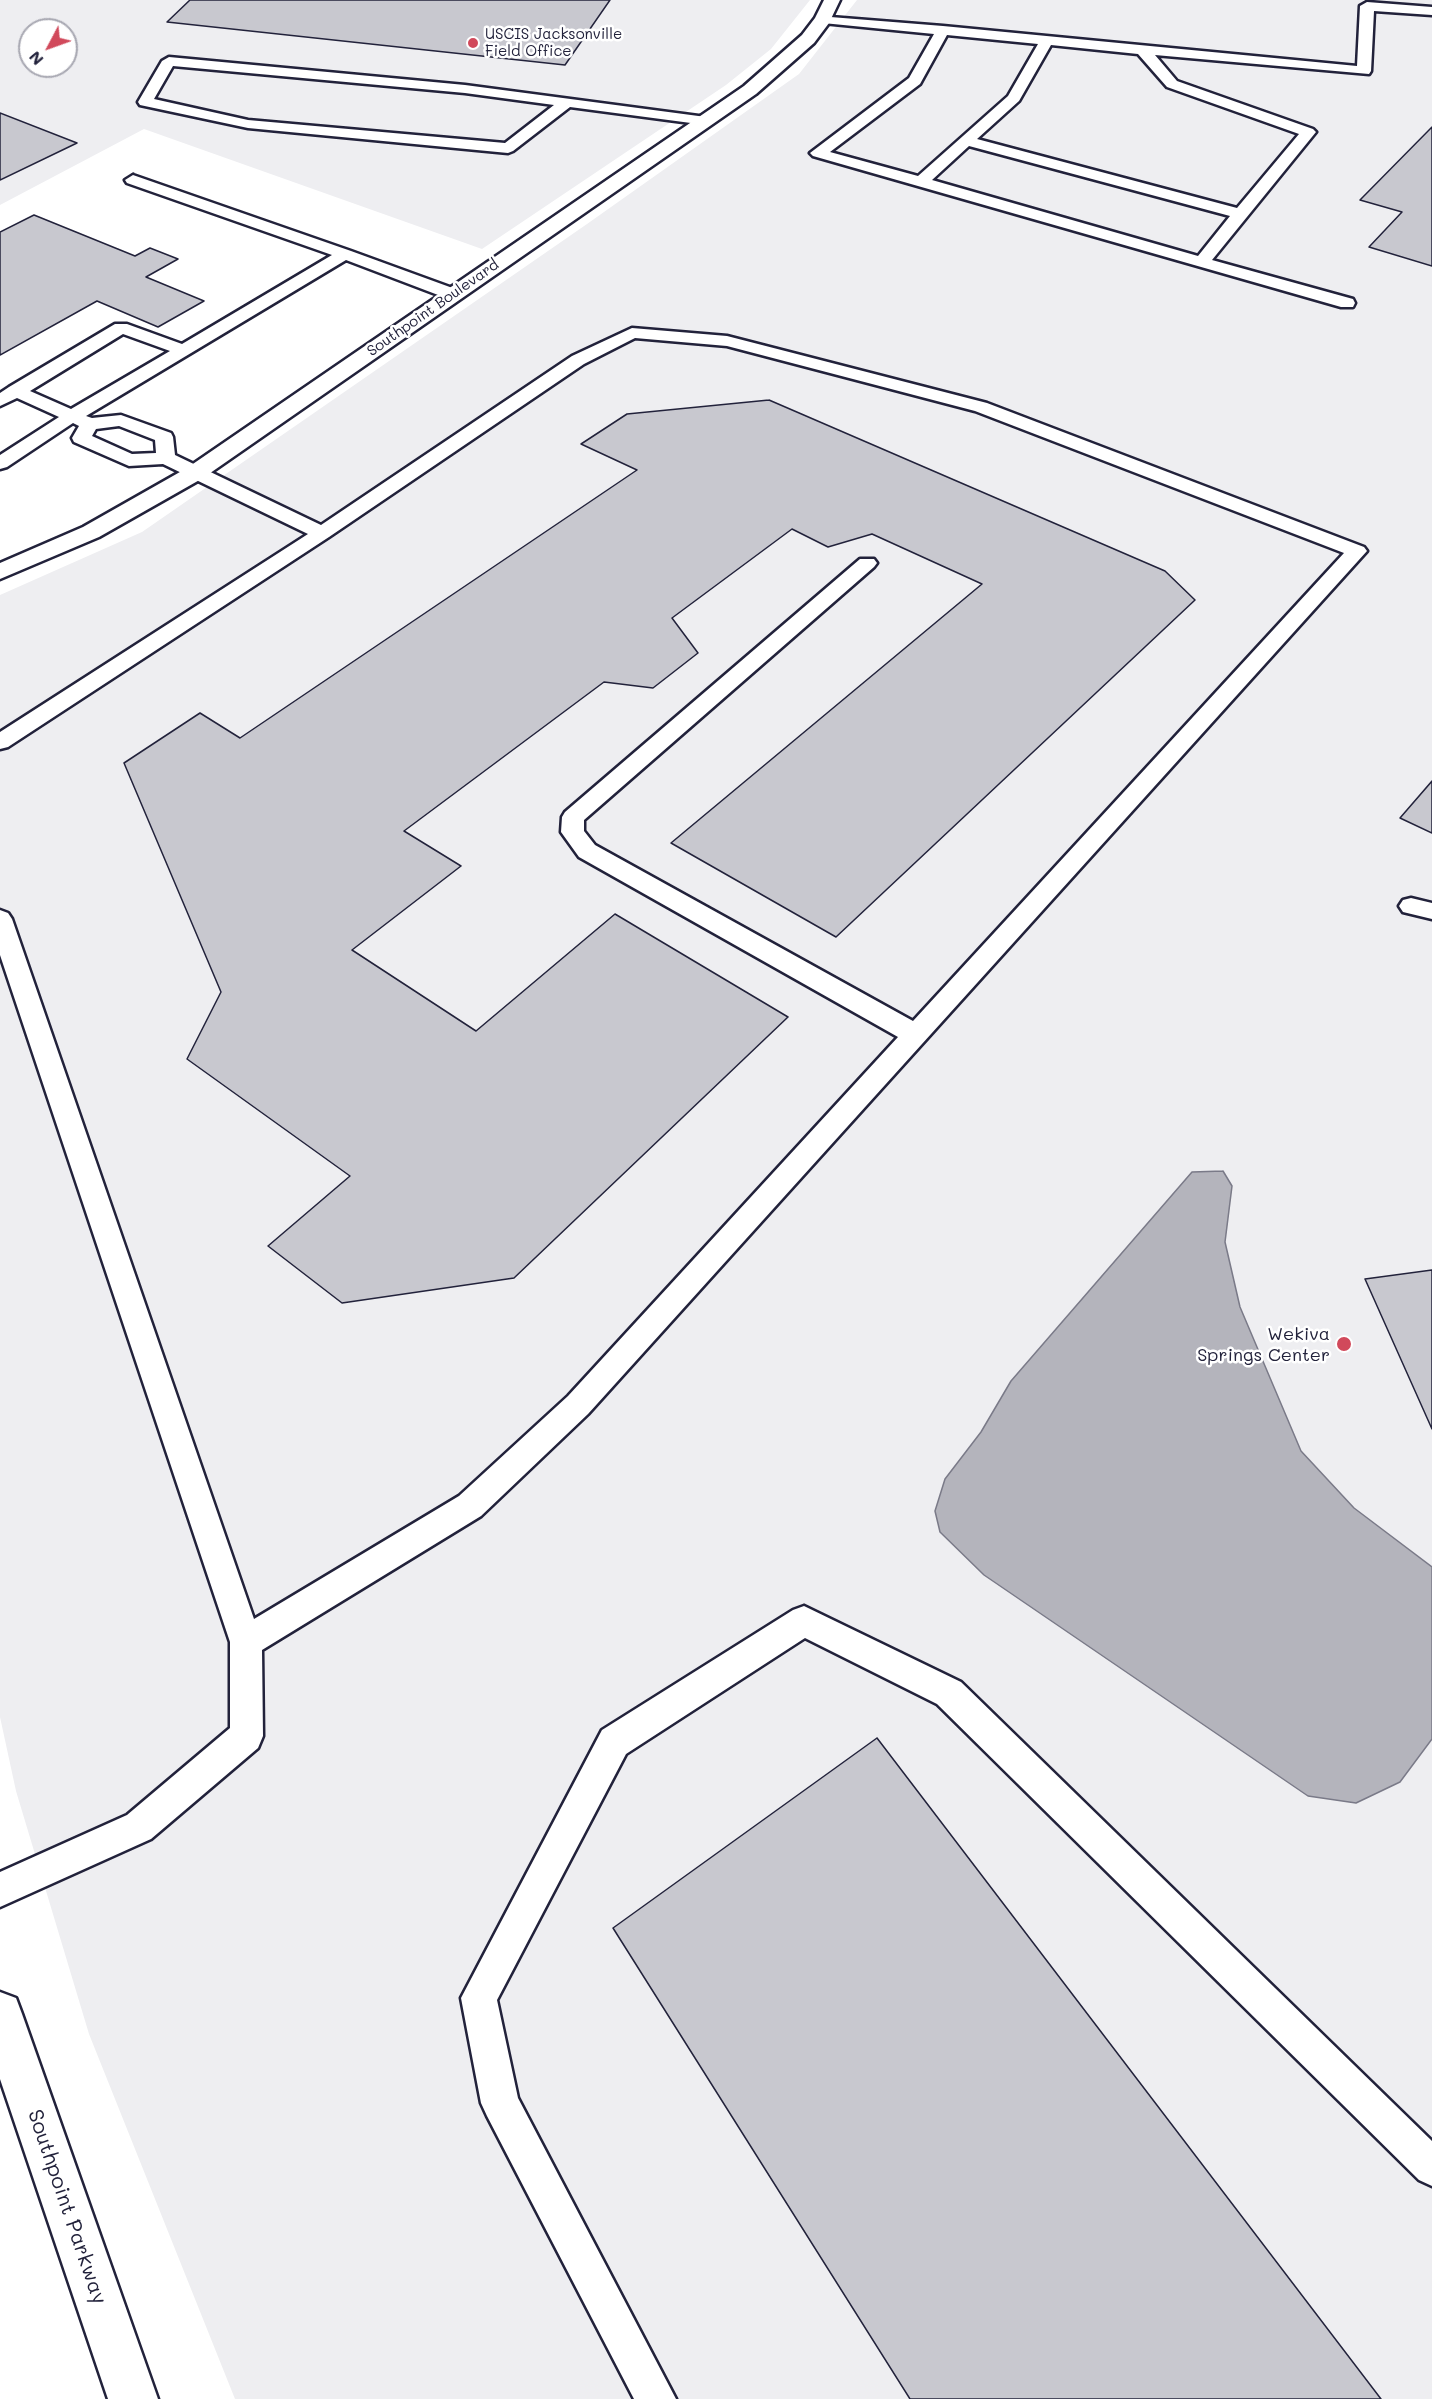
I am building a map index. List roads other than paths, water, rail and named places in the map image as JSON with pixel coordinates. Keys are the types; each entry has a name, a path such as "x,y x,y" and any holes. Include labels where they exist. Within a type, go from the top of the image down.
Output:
{"street":[{"name":"Southpoint Boulevard","path":"0,572 92,532 195,473 750,90 808,39 823,19 832,0"},
{"name":"Southpoint Parkway","path":"0,2014 133,2399"}],"lane":[{"path":"823,19 1364,71 1367,3 1432,11"},
{"path":"943,30 915,81 818,153 1347,303"},
{"path":"921,182 1014,98 1047,40"},
{"path":"1142,49 1172,84 1308,132 1202,261"},
{"path":"567,102 508,147 248,124 145,102 169,61 465,89 567,102 706,121"},
{"path":"967,141 1241,214"},
{"path":"133,180 452,294"},
{"path":"0,463 72,417 345,254"},
{"path":"8,396 121,328 184,350"},
{"path":"0,742 322,533 578,360 632,333 727,341 981,407 1357,551 578,1405 470,1506 246,1642"},
{"path":"8,396 90,424 121,420 164,437 166,458"},
{"path":"90,424 81,438 129,460 166,458 322,533"},
{"path":"867,563 573,817 572,832 587,851 916,1035"},
{"path":"0,919 246,1642 246,1736 139,1827 0,1890"},
{"path":"656,2399 500,2103 480,1998 614,1743 804,1621 949,1694 1432,2167"}],"place":[{"name":"USCIS Jacksonville Field Office","path":"473,43"},
{"name":"Wekiva Springs Center","path":"1344,1344"}]}
